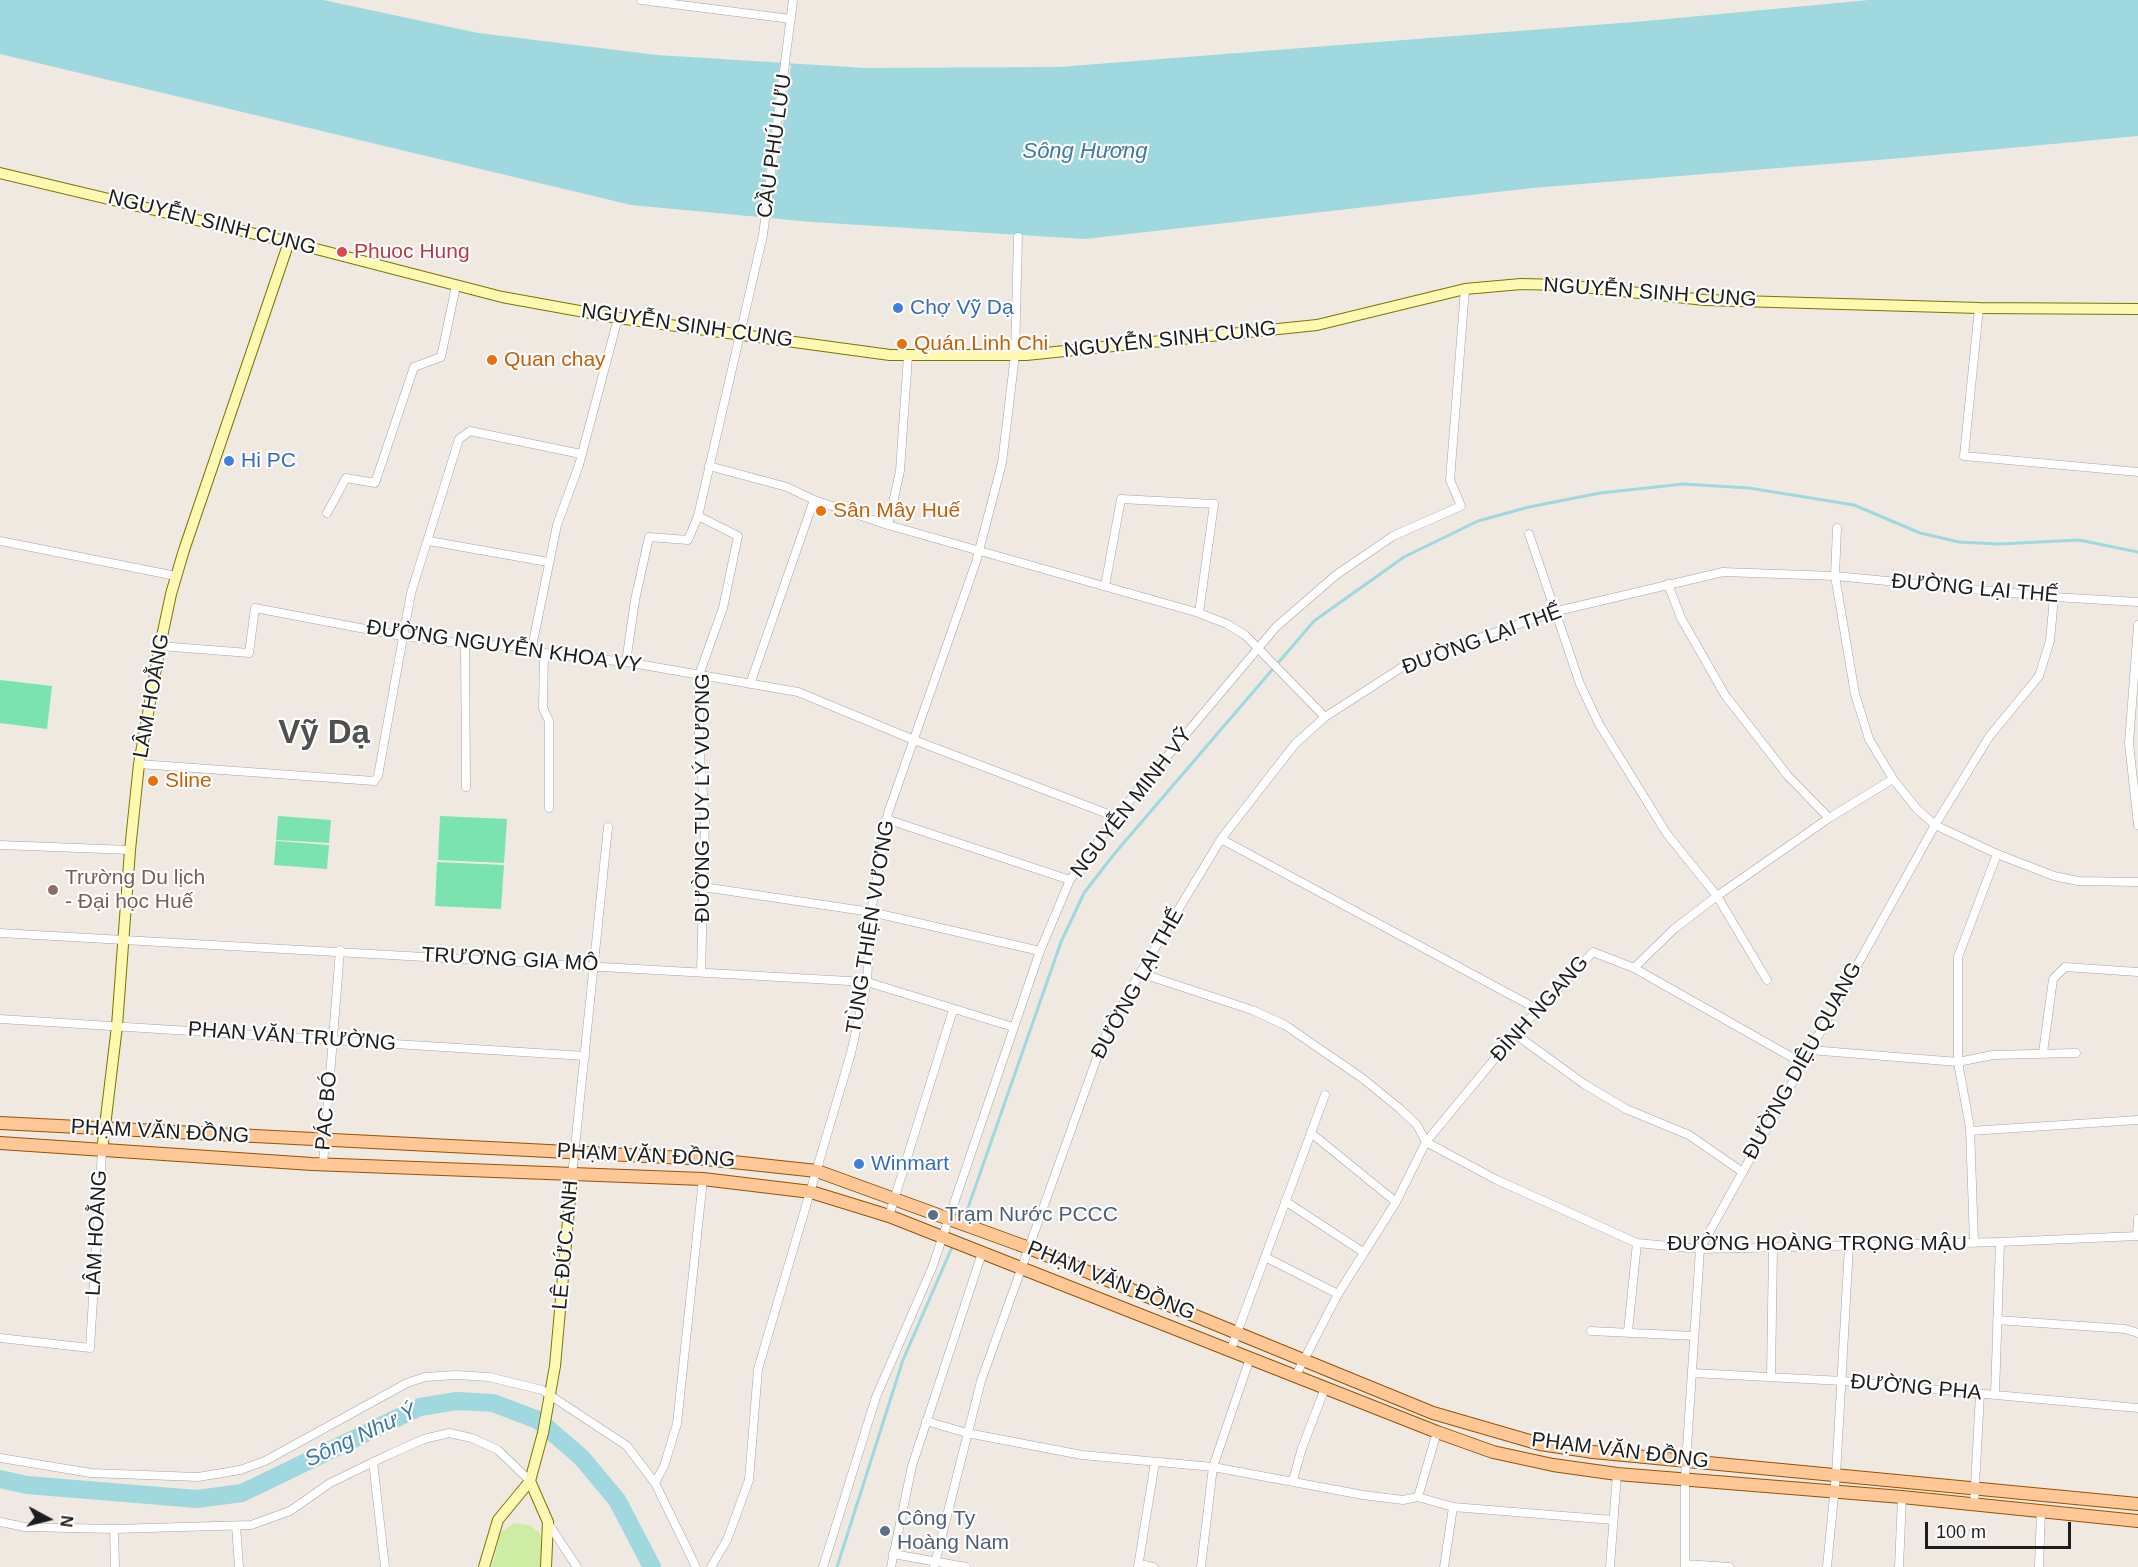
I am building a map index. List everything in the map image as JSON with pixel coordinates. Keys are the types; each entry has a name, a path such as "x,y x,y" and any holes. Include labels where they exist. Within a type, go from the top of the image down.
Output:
{"main road":[{"name":"NGUYỄN SINH CUNG","path":"0,173 289,242 456,286 618,318 908,356 1015,355 1317,326 1465,289 1521,284 1564,285 1705,300 1979,308 2138,309"},
{"name":"LÂM HOẰNG","path":"102,1151 117,1026 130,850 140,764 160,646 176,576 289,242"},
{"name":"PHẠM VĂN ĐỒNG","path":"0,1123 705,1159 817,1172 895,1198 1029,1248 1145,1298 1237,1332 1433,1413 1540,1444 2138,1504"},
{"name":"PHẠM VĂN ĐỒNG","path":"0,1143 323,1164 572,1176 703,1179 811,1192 889,1216 1231,1349 1295,1377 1493,1452 1553,1465 1617,1474 1902,1497 2138,1521"},
{"name":"LÊ ĐỨC ANH","path":"484,1567 498,1520 530,1481 549,1407 572,1176"},
{"path":"530,1481 548,1522 546,1567"}],"street":[{"path":"640,0 791,20"},
{"name":"CẦU PHÚ LƯU","path":"741,335 763,235 793,0"},
{"name":"TÙNG THIỆN VƯƠNG","path":"711,1567 727,1540 748,1480 758,1369 838,1102 867,982 871,912 886,819 979,549 1002,462 1015,355 1018,237"},
{"path":"327,513 346,477 375,483 414,367 441,357 456,286"},
{"name":"NGUYỄN MINH VỸ","path":"824,1567 876,1397 946,1239 1013,1027 1040,951 1070,880 1116,817 1260,650 1276,627 1336,576 1393,536 1461,506 1450,480 1465,289"},
{"path":"1979,308 1964,456 2138,472"},
{"path":"532,647 557,525 581,454 618,318"},
{"path":"626,662 635,600 649,537 688,540 699,516 708,466 741,335"},
{"path":"888,525 900,471 908,356"},
{"path":"140,764 374,781 378,772 411,593 459,439 464,433 470,431 581,454"},
{"path":"708,466 787,487 814,500 888,525 1199,613 1227,624 1245,635 1325,717"},
{"path":"1105,586 1120,499 1214,504 1199,613"},
{"path":"750,684 814,500"},
{"name":"ĐƯỜNG TUY LÝ VƯƠNG","path":"699,516 738,536 723,608 699,675 699,743 705,821 700,972"},
{"path":"1837,528 1835,576 1855,694 1869,739 1893,778 1917,809 1935,825 1997,854 2054,876 2078,881 2138,882"},
{"path":"1529,534 1553,612 1580,684 1608,740 1667,834 1717,896 1767,980"},
{"path":"0,541 176,576"},
{"path":"429,541 548,562"},
{"name":"ĐƯỜNG LẠI THẾ","path":"933,1564 981,1381 1099,1051 1140,973 1221,839 1295,744 1325,717 1407,664 1553,612 1723,572 1835,576 2054,597 2138,602"},
{"path":"1668,584 1681,618 1725,695 1788,776 1829,818"},
{"name":"ĐƯỜNG DIỆU QUANG","path":"1685,1565 1685,1478 1700,1249 1741,1171 1935,825 1989,737 2039,676 2050,641 2054,597"},
{"name":"ĐƯỜNG NGUYỄN KHOA VY","path":"160,646 249,653 255,608 402,636 465,644 532,647 544,653 626,662 798,692 914,740 1116,817"},
{"path":"2138,625 2129,743 2138,825"},
{"path":"465,644 466,787"},
{"path":"544,653 543,708 549,721 549,808"},
{"path":"1802,1063 1634,968 1674,929 1717,896 1829,818 1893,778"},
{"path":"886,819 1070,880"},
{"name":"LÊ ĐỨC ANH","path":"572,1176 608,827"},
{"path":"1221,839 1537,1009"},
{"path":"0,845 130,850"},
{"path":"1974,1243 1970,1131 1958,1062 1958,957 1997,854"},
{"path":"704,887 871,912 1040,951"},
{"name":"TRƯƠNG GIA MÔ","path":"0,933 340,950 867,982 1013,1027"},
{"name":"PÁC BÓ","path":"323,1164 340,950"},
{"name":"ĐÌNH NGANG","path":"1295,1377 1338,1294 1396,1202 1426,1142 1515,1034 1593,952 1634,968"},
{"path":"2043,1053 2052,979 2065,968 2138,972"},
{"name":"ĐƯỜNG HOÀNG TRỌNG MẬU","path":"1140,973 1252,1011 1285,1025 1362,1078 1399,1107 1416,1125 1426,1142 1497,1180 1637,1243 1700,1249 1773,1248 2138,1236"},
{"path":"889,1216 953,1010"},
{"name":"PHAN VĂN TRƯỜNG","path":"0,1019 585,1056"},
{"path":"1515,1034 1584,1084 1626,1109 1689,1135 1741,1171"},
{"path":"1810,1050 1958,1062 1993,1055 2076,1053"},
{"path":"1231,1349 1325,1095"},
{"path":"1970,1131 2138,1120"},
{"path":"1311,1133 1396,1202"},
{"name":"LÂM HOẰNG","path":"0,1338 90,1348 102,1151"},
{"path":"655,1483 664,1466 677,1424 703,1179"},
{"path":"1285,1201 1363,1252"},
{"path":"2138,1219 2138,1236"},
{"path":"1995,1395 2000,1242"},
{"path":"1628,1331 1637,1243"},
{"path":"1827,1567 1843,1381 1849,1246"},
{"path":"1771,1376 1773,1248"},
{"path":"891,1567 912,1466 982,1253"},
{"path":"1264,1257 1338,1294"},
{"path":"1998,1320 2125,1329 2138,1333"},
{"path":"1590,1331 1628,1331 1694,1336"},
{"path":"1201,1567 1213,1467 1250,1358"},
{"name":"ĐƯỜNG PHA","path":"1693,1373 1843,1381 2138,1408"},
{"path":"0,1458 91,1473 198,1477 240,1470 265,1461 393,1389 425,1377 456,1375 489,1377 551,1394 619,1439 636,1455 655,1483 696,1567"},
{"path":"1293,1480 1302,1448 1325,1388"},
{"path":"1974,1505 1980,1394"},
{"path":"926,1421 967,1433 1082,1455 1213,1467 1293,1480 1363,1495 1403,1500 1418,1497 1453,1507 1613,1520"},
{"path":"1418,1497 1437,1432"},
{"path":"0,1522 25,1527 114,1529 251,1525 290,1511 330,1483 373,1462 424,1439 449,1433 472,1438 498,1450 530,1481"},
{"path":"373,1462 385,1567"},
{"path":"1153,1567 1139,1566 1155,1462"},
{"path":"1610,1567 1617,1474"},
{"path":"1899,1567 1902,1497"},
{"path":"1444,1567 1453,1507"},
{"path":"2039,1567 2041,1511"},
{"path":"548,1522 577,1567"},
{"path":"236,1526 239,1567"},
{"path":"114,1529 115,1567"},
{"path":"892,1554 933,1564 966,1567"},
{"path":"1685,1565 1729,1567"}],"green space":[{"path":"0,680 52,686 47,729 0,723"},
{"path":"278,816 331,820 329,843 276,840"},
{"path":"440,816 507,819 504,863 438,860"},
{"path":"276,841 329,845 327,869 274,865"},
{"path":"437,862 504,865 501,909 435,906"},
{"path":"514,1523 529,1525 540,1533 543,1548 541,1567 492,1567 500,1533"}],"water":[{"name":"Sông Hương","path":"0,0 323,0 478,33 657,55 865,68 1059,67 1646,21 1869,0 2138,0 2138,136 1532,188 1085,239 812,222 631,205 0,54"}],"pier":[{"path":"780,64 791,65 770,218 760,217"}],"waterway":[{"path":"963,1222 1061,942 1084,893 1115,853 1314,621 1404,557 1478,521 1529,507 1600,493 1683,484 1749,488 1854,505 1920,533 1959,542 1999,544 2079,540 2138,552"},
{"path":"837,1567 903,1360 953,1245"},
{"name":"Sông Như Ý","path":"0,1479 27,1485 197,1499 242,1493 420,1407 457,1401 493,1403 538,1420 581,1457 617,1500 652,1567"}],"place":[{"name":"Phuoc Hung","path":"342,252"},
{"name":"Chợ Vỹ Dạ","path":"898,308"},
{"name":"Quán Linh Chi","path":"902,344"},
{"name":"Quan chay","path":"492,360"},
{"name":"Hi PC","path":"229,461"},
{"name":"Sân Mây Huế","path":"821,511"},
{"name":"Sline","path":"153,781"},
{"name":"Trường Du lịch - Đại học Huế","path":"53,890"},
{"name":"Winmart","path":"859,1164"},
{"name":"Trạm Nước PCCC","path":"933,1215"},
{"name":"Công Ty Hoàng Nam","path":"885,1531"}],"district":[{"name":"Vỹ Dạ","path":"324,734"}]}
